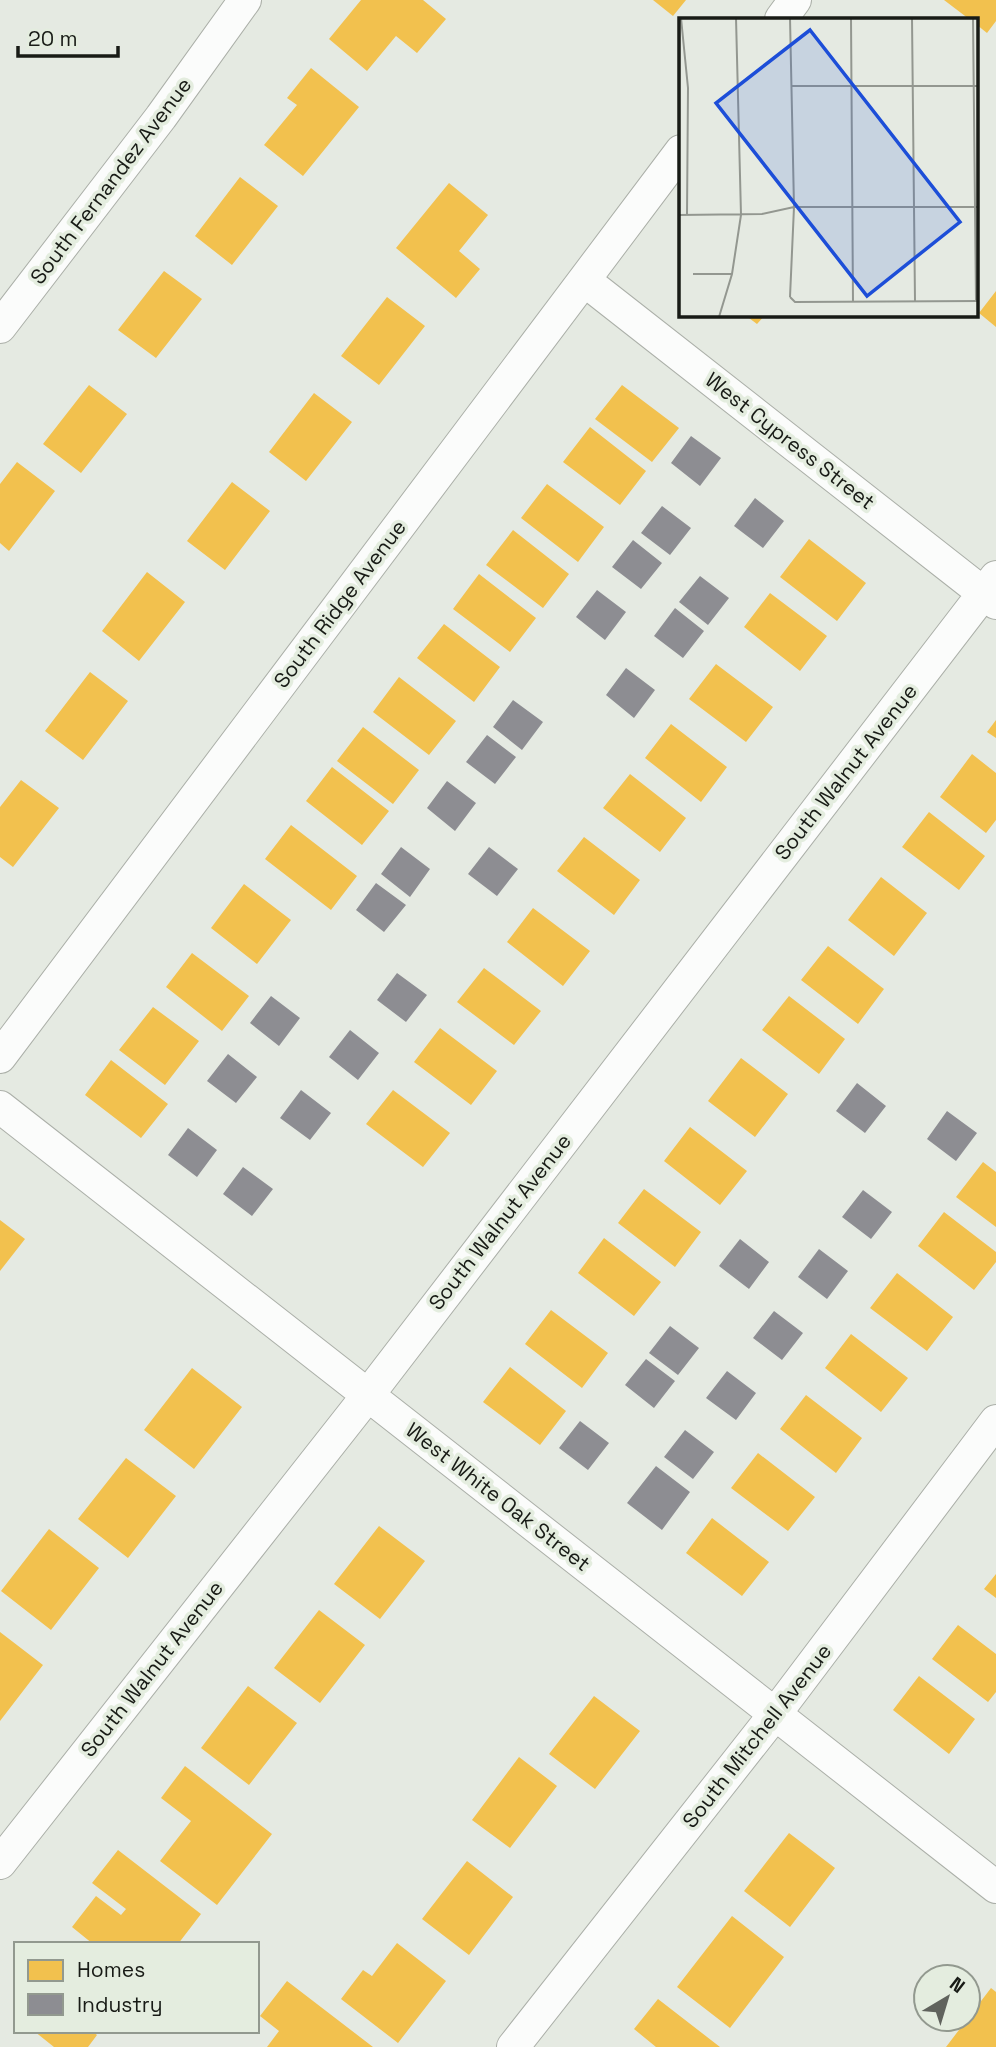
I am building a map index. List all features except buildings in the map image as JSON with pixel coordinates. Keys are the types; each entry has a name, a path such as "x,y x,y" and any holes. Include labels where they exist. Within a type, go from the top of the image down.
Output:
{"street":[{"name":"South Fernandez Avenue","path":"0,327 161,117 245,0"},
{"path":"782,18 795,0"},
{"name":"South Ridge Avenue","path":"0,1057 679,154"},
{"name":"West Cypress Street","path":"584,280 992,591"},
{"name":"South Walnut Avenue","path":"0,1863 368,1395 992,591"},
{"name":"West White Oak Street","path":"0,1107 996,1887"},
{"name":"South Mitchell Avenue","path":"513,2047 775,1714 996,1421"}]}
